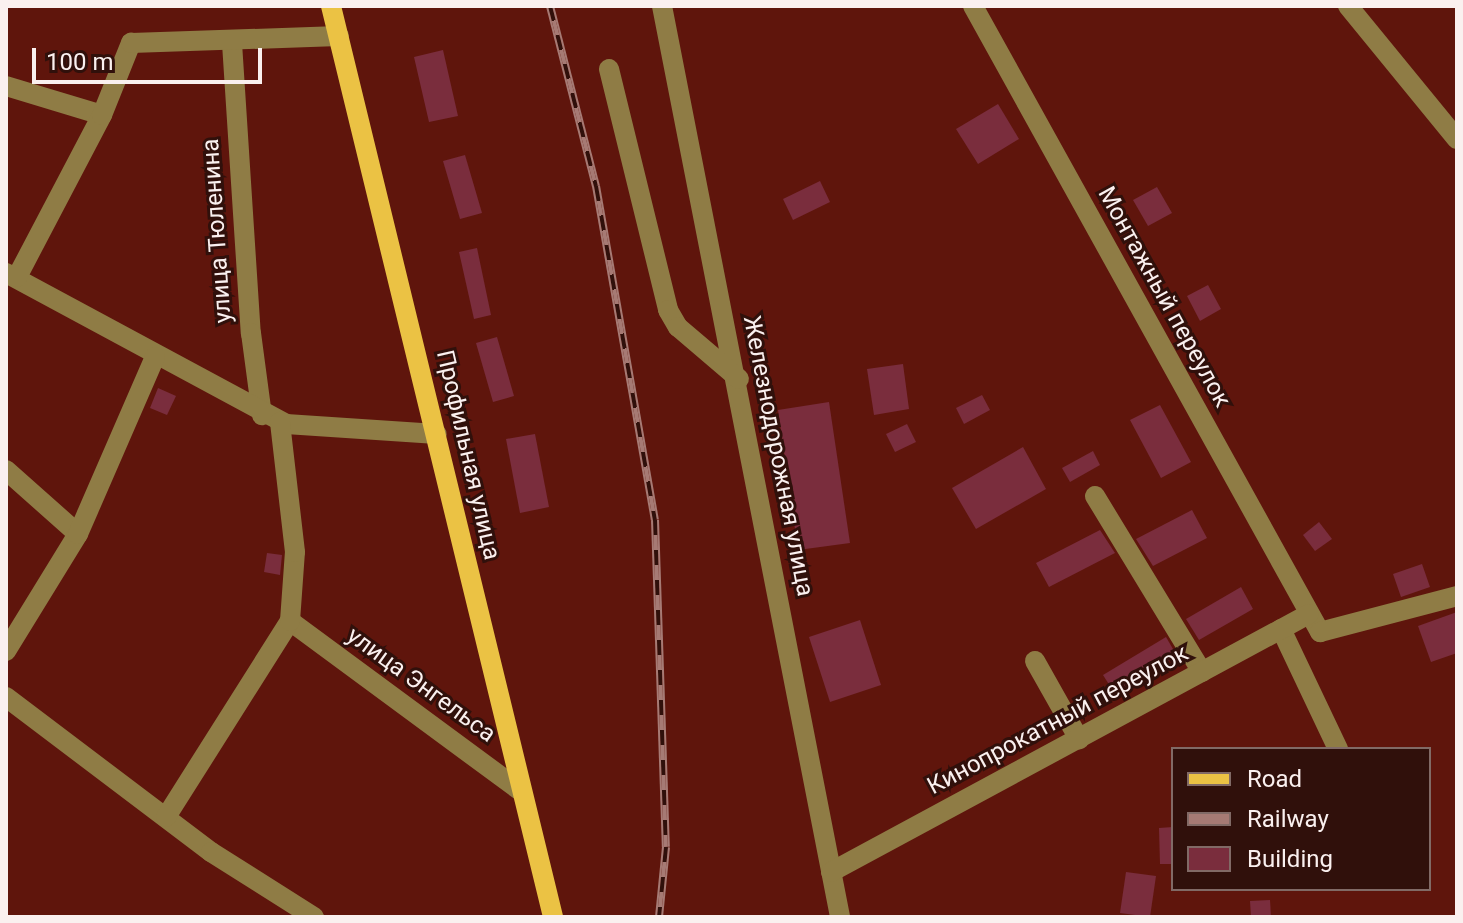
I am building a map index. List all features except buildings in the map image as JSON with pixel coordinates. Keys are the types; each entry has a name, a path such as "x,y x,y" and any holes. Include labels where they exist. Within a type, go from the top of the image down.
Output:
{"main road":[{"name":"Профильная улица","path":"331,6 553,917"}],"street":[{"name":"Железнодорожная улица","path":"662,6 739,379 840,917"},
{"name":"Монтажный переулок","path":"973,6 1309,614"},
{"path":"1348,6 1457,139"},
{"path":"339,36 232,43 131,43 102,115 11,275 155,357 271,418 437,434"},
{"name":"улица Тюленина","path":"232,43 251,333 271,418"},
{"path":"609,69 668,310 678,327 739,379"},
{"path":"6,86 102,115"},
{"path":"6,651 78,534 155,357"},
{"path":"166,817 290,621 295,552 271,418"},
{"path":"6,470 78,534"},
{"path":"1095,496 1202,672"},
{"path":"1309,614 1320,632 1457,596"},
{"name":"Кинопрокатный переулок","path":"831,872 1309,614"},
{"name":"улица Энгельса","path":"290,621 521,791"},
{"path":"1281,629 1337,747"},
{"path":"1035,661 1079,739"},
{"path":"6,697 166,817 314,917"}],"railway":[{"path":"550,6 596,186 655,520 666,847 659,917"}]}
